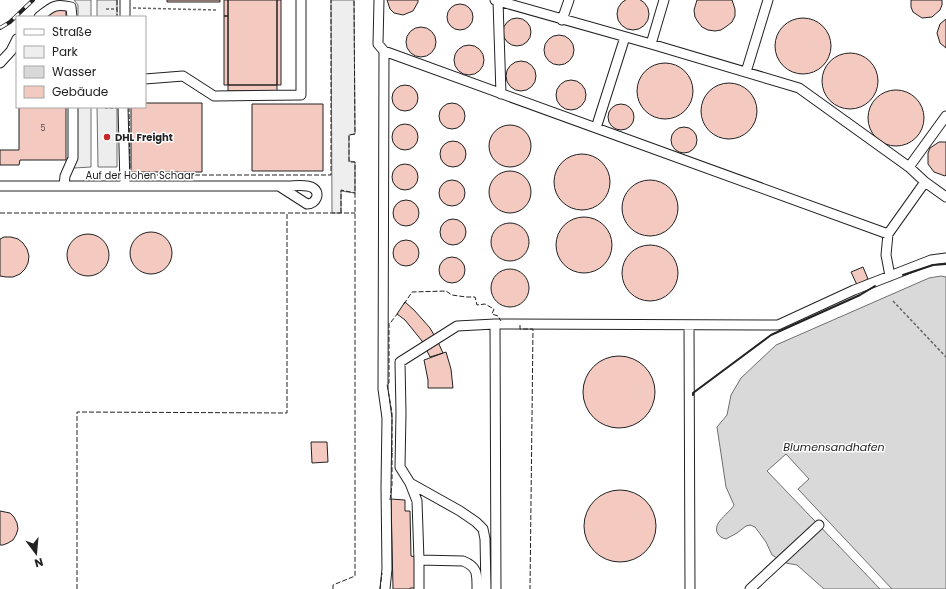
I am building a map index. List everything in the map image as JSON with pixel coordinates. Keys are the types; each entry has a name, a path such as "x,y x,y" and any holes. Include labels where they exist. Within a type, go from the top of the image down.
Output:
{"street":[{"path":"146,79 183,76 214,96 301,95 301,0"},
{"path":"379,0 378,44 384,51 888,234"},
{"path":"501,94 496,0 799,88 909,167 925,182 946,197"},
{"path":"562,20 569,0"},
{"path":"651,44 664,0"},
{"path":"746,72 768,0"},
{"path":"40,16 54,5 60,4 71,7 72,16"},
{"path":"596,128 625,37"},
{"path":"0,63 11,51 16,41"},
{"path":"384,51 383,389 387,418 387,569 385,589"},
{"path":"64,186 65,176 73,158 73,108"},
{"path":"124,108 125,186"},
{"path":"909,167 946,116"},
{"path":"890,276 886,255 888,234 925,182"},
{"name":"Auf der Hohen Schaar","path":"0,186 279,186"},
{"path":"419,589 420,560 417,501 410,483 400,467 400,362 457,326 495,324 778,325 854,290 931,260 946,258"},
{"path":"495,324 496,589"},
{"path":"689,325 690,589"},
{"path":"410,483 460,511 483,529 485,539 486,589"},
{"path":"750,589 819,525"},
{"path":"420,560 463,561 469,564 472,566 476,574 477,589"}],"path":[{"path":"106,9 134,8 217,10"},
{"path":"893,301 946,357"}],"green space":[{"path":"74,0 91,0 91,16 78,16 78,5"},
{"path":"331,0 354,0 355,134 349,135 349,161 355,162 355,193 341,191 341,213 332,213"},
{"path":"77,108 91,108 91,167 74,168 76,156"}],"shaded area":[{"path":"97,0 117,0 117,16 97,16"},
{"name":"DHL Freight","path":"97,108 117,108 117,167 98,167"}],"water":[{"name":"Blumensandhafen","path":"941,276 946,277 946,589 824,589 797,565 786,563 772,555 766,542 755,527 750,525 746,526 726,539 720,537 717,526 734,505 726,487 717,427 727,415 731,395 741,378 776,345 929,278"}],"pier":[{"path":"786,454 809,479 798,489 892,589 880,589 767,471"}],"building":[{"path":"627,-1 639,-1 646,5 649,11 649,17 646,23 636,30 630,30 624,27 617,17 618,8"},
{"path":"167,0 220,0 220,2 167,2"},
{"path":"224,0 228,0 228,16 224,16"},
{"path":"228,0 277,0 277,85 228,85"},
{"path":"277,0 281,0 281,85 277,85"},
{"path":"387,0 418,0 418,2 413,11 403,15 394,13 390,9"},
{"path":"697,0 732,0 735,9 735,16 732,22 721,30 715,31 702,27 695,17 694,10"},
{"path":"911,0 942,0 942,5 940,10 932,17 922,18 913,12"},
{"path":"460,4 469,8 473,17 469,26 460,30 451,26 447,17 451,8"},
{"path":"54,10 66,10 66,16 47,16"},
{"path":"224,16 228,16 228,85 224,85"},
{"path":"517,18 527,22 531,32 527,42 517,46 507,42 503,32 507,22"},
{"path":"803,18 814,20 823,26 829,35 831,46 829,57 823,66 814,72 803,74 792,72 783,66 777,57 775,46 777,35 783,26 792,20"},
{"path":"946,19 946,48 940,43 937,33 940,24"},
{"path":"421,27 432,31 436,42 432,53 421,57 410,53 406,42 410,31"},
{"path":"559,35 570,39 574,50 570,61 559,65 548,61 544,50 548,39"},
{"path":"469,45 480,49 484,60 480,71 469,75 458,71 454,60 458,49"},
{"path":"850,53 861,55 870,61 876,70 878,81 876,92 870,101 861,107 850,109 839,107 830,101 824,92 822,81 824,70 830,61 839,55"},
{"path":"521,61 532,65 536,76 532,87 521,91 510,87 506,76 510,65"},
{"path":"665,63 676,65 685,71 691,80 693,91 691,102 685,111 676,117 665,119 654,117 645,111 639,102 637,91 639,80 645,71 654,65"},
{"path":"571,80 582,84 586,95 582,106 571,110 560,106 556,95 560,84"},
{"path":"729,83 740,85 749,91 755,100 757,111 755,122 749,131 740,137 729,139 718,137 709,131 703,122 701,111 703,100 709,91 718,85"},
{"path":"228,85 277,85 277,91 228,91"},
{"path":"405,85 414,89 418,98 414,107 405,111 396,107 392,98 396,89"},
{"path":"896,90 907,92 916,98 922,107 924,118 922,129 916,138 907,144 896,146 885,144 876,138 870,129 868,118 870,107 876,98 885,92"},
{"path":"146,103 202,103 202,172 131,172 131,108 146,108"},
{"path":"452,103 461,107 465,116 461,125 452,129 443,125 439,116 443,107"},
{"path":"252,104 323,104 323,171 252,171"},
{"path":"621,104 630,108 634,117 630,126 621,130 612,126 608,117 612,108"},
{"path":"19,108 66,108 66,160 20,160 19,165 0,165 0,150 19,150"},
{"path":"405,124 414,128 418,137 414,146 405,150 396,146 392,137 396,128"},
{"path":"506,125 514,125 525,131 531,142 531,150 525,161 514,167 506,167 495,161 489,150 489,142 495,131"},
{"path":"684,127 693,131 697,140 693,149 684,153 675,149 671,140 675,131"},
{"path":"453,141 462,145 466,154 462,163 453,167 444,163 440,154 444,145"},
{"path":"939,142 946,142 945,176 934,172 928,164 928,153 930,148"},
{"path":"582,154 593,156 602,162 608,171 610,182 608,193 602,202 593,208 582,210 571,208 562,202 556,193 554,182 556,171 562,162 571,156"},
{"path":"405,164 414,168 418,177 414,186 405,190 396,186 392,177 396,168"},
{"path":"506,171 514,171 525,177 531,188 531,196 525,207 514,213 506,213 495,207 489,196 489,188 495,177"},
{"path":"452,180 461,184 465,193 461,202 452,206 443,202 439,193 443,184"},
{"path":"650,180 661,182 670,188 676,197 678,208 676,219 670,228 661,234 650,236 639,234 630,228 624,219 622,208 624,197 630,188 639,182"},
{"path":"406,200 415,204 419,213 415,222 406,226 397,222 393,213 397,204"},
{"path":"584,217 595,219 604,225 610,234 612,245 610,256 604,265 595,271 584,273 573,271 564,265 558,256 556,245 558,234 564,225 573,219"},
{"path":"453,219 462,223 466,232 462,241 453,245 444,241 440,232 444,223"},
{"path":"506,223 514,223 526,232 529,242 526,252 520,258 514,261 506,261 494,252 491,246 491,238 500,226"},
{"path":"151,232 166,238 172,253 166,268 151,274 136,268 130,253 136,238"},
{"path":"88,234 103,240 109,255 103,270 88,276 73,270 67,255 73,240"},
{"path":"4,237 18,239 27,249 29,256 25,269 20,274 13,277 0,276 0,239"},
{"path":"406,240 415,244 419,253 415,262 406,266 397,262 393,253 397,244"},
{"path":"650,245 661,247 670,253 676,262 678,273 676,284 670,293 661,299 650,301 639,299 630,293 624,284 622,273 624,262 630,253 639,247"},
{"path":"452,257 461,261 465,270 461,279 452,283 443,279 439,270 443,261"},
{"path":"863,267 868,279 857,285 851,272"},
{"path":"506,269 514,269 526,278 529,288 526,298 520,304 514,307 506,307 494,298 491,292 491,284 500,272"},
{"path":"405,302 430,328 443,353 430,357 422,341 405,320 397,314"},
{"path":"446,352 451,369 453,388 428,388 424,360"},
{"path":"612,356 626,356 633,358 645,366 653,378 655,392 653,406 645,418 633,426 626,428 612,428 605,426 593,418 585,406 583,399 583,385 585,378 593,366 605,358"},
{"path":"311,442 327,442 328,462 312,463"},
{"path":"613,490 627,490 634,492 646,500 654,512 656,526 654,540 646,552 634,560 627,562 613,562 606,560 594,552 586,540 584,533 584,519 586,512 594,500 606,492"},
{"path":"391,499 405,500 405,511 410,511 411,556 416,557 416,588 393,589"},
{"path":"0,511 10,513 14,517 18,529 13,540 3,545 0,545"}],"railway":[{"path":"16,16 33,0"},
{"path":"0,28 16,16"}],"fence":[{"path":"117,0 117,16"},
{"path":"129,108 130,175 331,175 331,0"},
{"path":"333,589 333,585 355,576 355,162 349,162 349,135 355,134 354,0"},
{"path":"341,213 341,190 355,193"},
{"path":"0,213 287,213"},
{"path":"77,589 77,412 287,413 287,213 355,213"},
{"path":"404,304 412,292 446,291 452,295 475,297 477,305 485,304 494,309 492,314 498,316 501,321"},
{"path":"390,500 393,452 392,413 387,384 389,383 389,323 398,313"},
{"path":"520,325 520,329 533,329 530,589"},
{"path":"380,589 382,573"}],"wall":[{"path":"903,275 933,265 946,264"},
{"path":"693,395 693,393 771,335 860,295 875,286"}],"place":[{"name":"DHL Freight","path":"107,137"}]}
